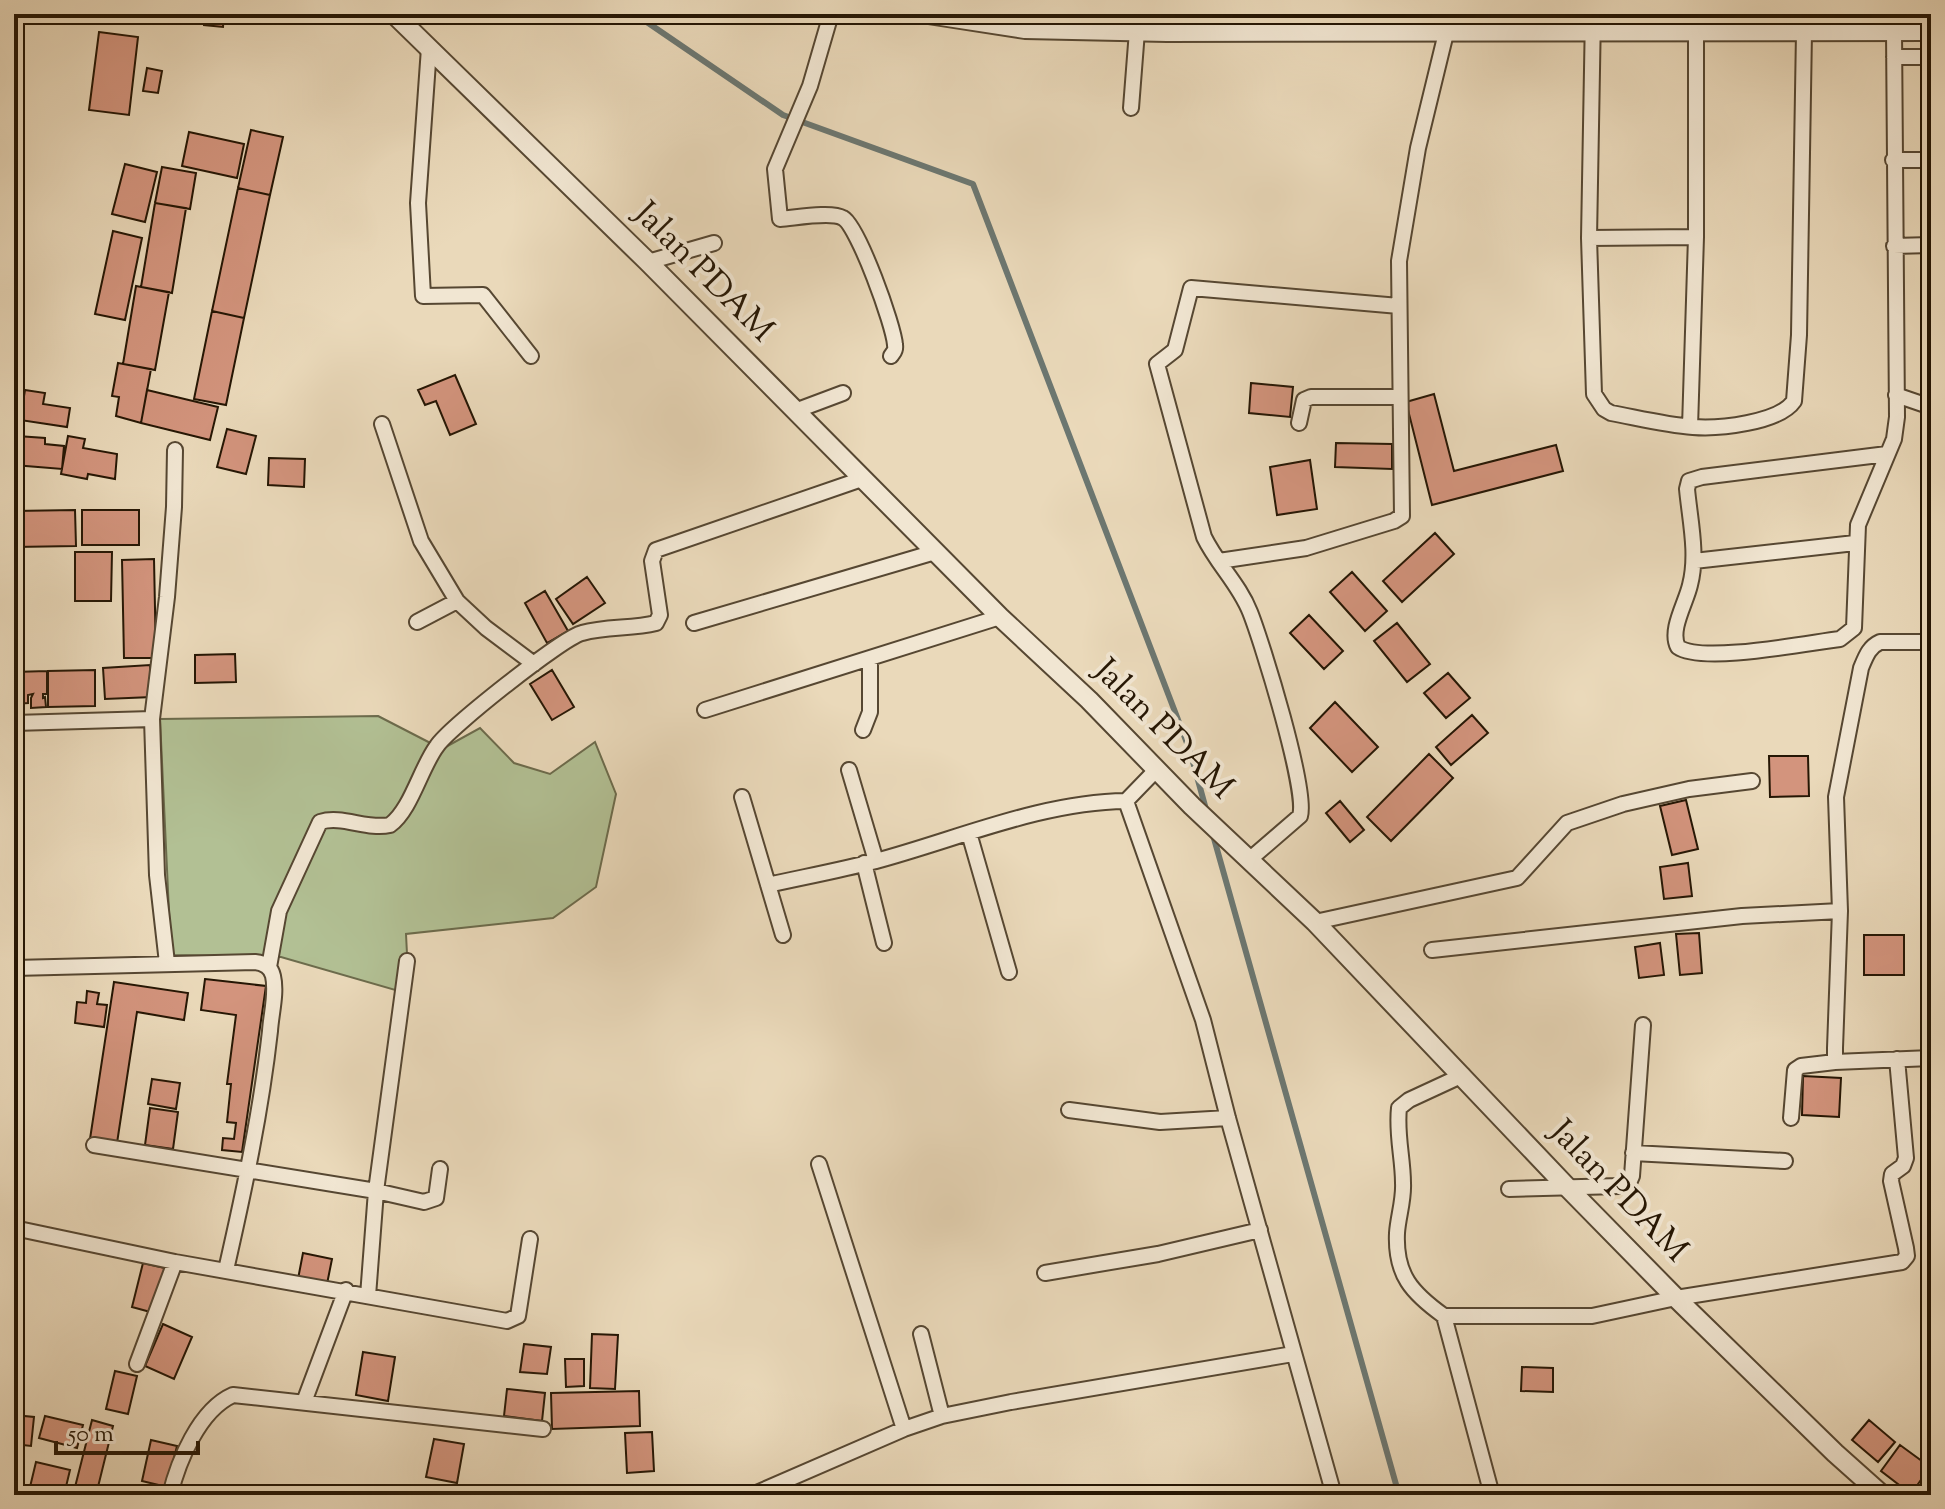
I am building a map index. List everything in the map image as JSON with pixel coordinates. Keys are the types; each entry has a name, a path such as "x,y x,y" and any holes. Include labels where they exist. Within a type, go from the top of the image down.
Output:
{"street":[{"name":"Jalan PDAM","path":"394,14 648,262 1000,617 1315,922 1676,1298 1882,1495"},
{"path":"831,14 810,86 775,174 780,219 835,215 848,223 866,252 889,323 895,346 891,356"},
{"path":"928,14 1010,27 1137,31 1446,33 1592,23 1696,31 1931,31"},
{"path":"1375,14 1383,32"},
{"path":"1592,23 1589,238 1594,394 1604,409 1611,413 1690,427 1754,421 1781,413 1794,401 1799,335 1804,32"},
{"path":"1131,108 1137,31"},
{"path":"1690,427 1696,237 1696,31"},
{"path":"1887,454 1691,480 1687,489 1694,561 1675,639 1678,647 1683,651 1711,655 1840,639 1852,632 1856,618 1855,543 1862,511 1887,454 1895,429 1894,31"},
{"path":"1219,561 1306,548 1400,518 1403,508 1399,261 1418,148 1446,33"},
{"path":"429,48 418,203 423,296 483,295 531,356"},
{"path":"1894,57 1931,57"},
{"path":"1893,160 1931,160"},
{"path":"1589,238 1696,237"},
{"path":"648,262 714,243"},
{"path":"1894,246 1931,245"},
{"path":"1249,860 1300,816 1302,796 1277,698 1249,610 1235,583 1210,549 1201,527 1157,364 1175,350 1190,289 1399,306"},
{"path":"795,411 843,393"},
{"path":"1896,395 1931,407"},
{"path":"1299,423 1304,400 1311,397 1400,397"},
{"path":"382,424 421,541 457,601 486,628 534,664"},
{"path":"167,963 157,875 152,719 169,583 175,450"},
{"path":"226,1270 249,1171 266,1069 274,989 269,967 279,911 318,824 330,820 383,827 395,822 441,741 534,664 583,632 656,623 660,606 652,561 654,553 661,547 862,479"},
{"path":"1694,561 1855,543"},
{"path":"694,623 935,552"},
{"path":"417,622 457,601"},
{"path":"705,710 1000,617"},
{"path":"1835,1062 1840,911 1836,797 1861,668 1867,652 1880,642 1931,642"},
{"path":"863,730 870,712 870,658"},
{"path":"14,723 152,719"},
{"path":"768,885 870,862 1068,806 1126,801 1157,769"},
{"path":"849,770 884,943"},
{"path":"1315,922 1517,878 1567,823 1623,804 1752,781"},
{"path":"742,797 783,935"},
{"path":"1126,801 1203,1020 1334,1495"},
{"path":"969,833 1009,972"},
{"path":"1432,950 1742,916 1840,911"},
{"path":"368,1296 376,1191 407,961"},
{"path":"14,968 255,962 269,967"},
{"path":"1509,1189 1627,1185 1632,1176 1643,1025"},
{"path":"1791,1118 1795,1070 1801,1066 1931,1058"},
{"path":"1463,1075 1409,1100 1399,1108 1397,1129 1404,1186 1397,1234 1399,1265 1406,1281 1420,1298 1444,1316 1582,1317 1905,1259 1906,1248 1891,1181 1892,1174 1903,1166 1906,1158 1897,1059"},
{"path":"1069,1110 1160,1122 1228,1118"},
{"path":"94,1145 376,1191 424,1202 433,1200 438,1193 440,1169"},
{"path":"1633,1153 1785,1161"},
{"path":"819,1164 904,1429"},
{"path":"14,1228 175,1262 507,1321 518,1316 520,1309 530,1239"},
{"path":"1045,1273 1158,1254 1260,1230"},
{"path":"137,1364 175,1262"},
{"path":"304,1402 346,1290"},
{"path":"1444,1316 1492,1495"},
{"path":"921,1334 942,1416"},
{"path":"752,1495 904,1429 942,1416 1293,1354"},
{"path":"170,1495 181,1457 201,1426 223,1401 233,1395 543,1429"}],"green space":[{"path":"378,716 442,749 480,728 514,763 550,774 595,742 616,794 596,887 553,918 406,934 409,994 281,957 171,955 160,719"}],"building":[{"path":"122,14 165,14 164,20"},
{"path":"205,14 224,14 223,27 204,25"},
{"path":"99,32 138,37 129,115 89,110"},
{"path":"147,68 162,71 158,93 143,91"},
{"path":"251,130 283,137 270,195 238,188"},
{"path":"189,132 244,144 237,178 182,166"},
{"path":"125,164 157,172 145,222 112,214"},
{"path":"162,167 196,173 190,209 155,203"},
{"path":"238,188 270,195 244,318 212,311"},
{"path":"155,203 186,208 172,293 141,287"},
{"path":"113,231 142,238 125,320 95,314"},
{"path":"136,286 169,292 155,370 123,364"},
{"path":"212,311 244,318 226,405 194,399"},
{"path":"118,363 151,369 141,423 116,416 119,397 112,396"},
{"path":"455,375 476,424 450,435 436,401 425,405 418,390"},
{"path":"1251,383 1293,387 1290,417 1249,413"},
{"path":"25,390 45,393 43,404 70,408 67,427 20,420"},
{"path":"147,390 218,407 210,440 141,423"},
{"path":"1434,394 1454,471 1556,445 1563,471 1432,505 1406,402"},
{"path":"227,429 256,436 246,474 217,467"},
{"path":"17,436 45,438 45,444 64,446 62,469 14,465"},
{"path":"68,436 85,439 83,448 117,454 115,479 88,474 87,479 61,474"},
{"path":"1336,443 1392,444 1392,469 1335,467"},
{"path":"269,458 305,459 304,487 268,485"},
{"path":"1310,460 1317,509 1277,515 1270,467"},
{"path":"75,510 76,546 14,547 14,511"},
{"path":"82,510 139,510 139,545 82,545"},
{"path":"1435,533 1454,554 1402,602 1383,581"},
{"path":"75,552 112,552 111,601 75,601"},
{"path":"154,559 156,658 124,658 122,560"},
{"path":"1352,572 1387,611 1365,631 1330,592"},
{"path":"587,577 605,603 573,624 556,599"},
{"path":"545,591 568,631 547,643 525,603"},
{"path":"1309,615 1343,651 1324,669 1290,633"},
{"path":"1397,623 1430,664 1407,682 1374,641"},
{"path":"235,654 236,682 195,683 195,655"},
{"path":"150,665 152,697 105,699 103,668"},
{"path":"95,670 95,706 48,707 48,671"},
{"path":"552,670 574,707 552,720 530,684"},
{"path":"47,671 47,694 43,694 46,707 31,708 33,694 28,695 28,703 14,704 14,672"},
{"path":"1448,673 1470,698 1446,718 1424,693"},
{"path":"1335,702 1378,747 1352,772 1310,728"},
{"path":"1472,715 1488,733 1451,765 1436,747"},
{"path":"1429,754 1453,778 1391,841 1367,817"},
{"path":"1769,756 1808,756 1809,796 1770,797"},
{"path":"1686,800 1698,849 1672,855 1660,806"},
{"path":"1340,801 1364,830 1350,842 1326,813"},
{"path":"1688,863 1692,896 1664,899 1660,867"},
{"path":"1699,933 1702,973 1680,975 1676,934"},
{"path":"1864,935 1904,935 1904,975 1864,975"},
{"path":"1660,943 1664,975 1639,978 1635,947"},
{"path":"205,979 266,986 242,1152 222,1150 223,1138 234,1139 236,1123 227,1122 231,1084 227,1084 236,1015 201,1010"},
{"path":"114,982 188,993 184,1020 137,1012 117,1143 90,1139"},
{"path":"87,991 99,993 97,1004 107,1005 104,1027 75,1023 77,1002 86,1003"},
{"path":"1803,1076 1841,1078 1839,1117 1802,1115"},
{"path":"152,1079 180,1083 176,1109 148,1104"},
{"path":"150,1108 178,1112 173,1149 145,1145"},
{"path":"303,1253 332,1259 327,1284 298,1279"},
{"path":"143,1263 165,1268 154,1313 132,1307"},
{"path":"163,1324 192,1337 174,1379 145,1366"},
{"path":"592,1334 618,1335 615,1389 590,1388"},
{"path":"524,1344 551,1347 547,1374 520,1372"},
{"path":"363,1352 395,1357 388,1401 356,1395"},
{"path":"565,1359 584,1359 584,1386 566,1387"},
{"path":"1522,1367 1553,1368 1553,1392 1521,1391"},
{"path":"115,1371 137,1376 128,1414 106,1409"},
{"path":"507,1389 545,1393 542,1421 504,1416"},
{"path":"639,1391 640,1426 552,1429 551,1393"},
{"path":"14,1415 34,1417 31,1446 14,1444"},
{"path":"45,1416 83,1425 77,1448 39,1438"},
{"path":"92,1420 113,1426 96,1495 73,1495"},
{"path":"1869,1420 1895,1442 1878,1462 1852,1440"},
{"path":"652,1432 654,1471 627,1473 625,1433"},
{"path":"434,1439 464,1444 457,1483 426,1477"},
{"path":"151,1440 177,1446 167,1487 142,1481"},
{"path":"1900,1445 1930,1467 1911,1494 1881,1471"},
{"path":"36,1462 70,1470 64,1495 30,1487"}],"waterway":[{"path":"635,14 783,115 973,184 1190,751 1207,813"},
{"path":"1213,835 1399,1495"}]}
